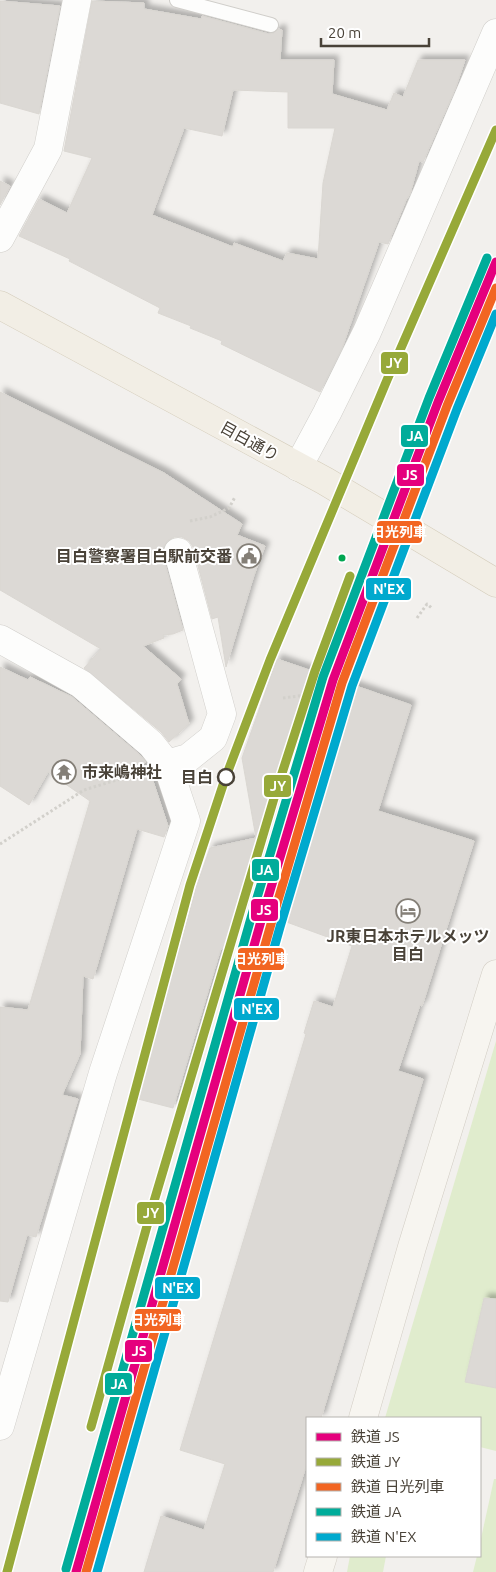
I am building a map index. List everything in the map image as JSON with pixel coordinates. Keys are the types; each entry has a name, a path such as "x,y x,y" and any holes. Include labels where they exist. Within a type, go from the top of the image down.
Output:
{"main road":[{"name":"目白通り","path":"0,305 325,481 496,583"}],"street":[{"path":"0,238 48,149 77,0"},
{"path":"298,467 367,332 496,33"},
{"path":"167,764 188,758 213,738 222,714 178,552"},
{"path":"0,639 81,684 151,744 167,764 186,821 103,1073 0,1426"},
{"path":"363,1417 412,1247 496,974"},
{"path":"318,1572 323,1557"}],"lane":[{"path":"177,0 271,25"}],"path":[{"path":"183,523 210,517 229,508 235,497"},
{"path":"283,698 322,693 369,585"},
{"path":"417,618 427,604 433,608"},
{"path":"0,844 84,790 167,764"}],"green space":[{"path":"496,1041 496,1451 481,1447 481,1417 385,1417"},
{"path":"494,1479 496,1479 496,1572 473,1572 477,1557 481,1557 481,1538"},
{"path":"350,1557 386,1557 383,1572 347,1572"}],"building":[{"path":"0,1 60,6 39,114 0,103"},
{"path":"92,1 144,3 144,9 201,19 202,16 269,34 274,33 278,29 282,30 280,60 334,60 332,94 387,110 394,93 403,97 418,60 465,60 455,89 423,162 419,161 410,194 388,244 379,242 342,348 320,392 221,344 222,341 158,313 160,308 69,261 70,259 19,236 39,199 67,213 92,158 64,151","holes":["233,90 288,92 288,128 335,128 323,183 318,259 287,253 283,261 234,243 233,247 152,215 184,128 222,136"]},
{"path":"0,181 10,186 0,205"},
{"path":"0,392 164,473 242,524 237,535 265,546 254,575 226,667 218,617 212,619 193,547 189,541 182,537 174,537 167,541 163,548 163,556 183,630 163,635 164,638 143,646 181,679 177,684 189,724 169,742 161,732 84,668 101,649 0,590"},
{"path":"277,659 411,705 378,811 474,841 422,1006 420,1005 398,1071 423,1079 321,1417 306,1417 306,1466 273,1572 144,1572 161,1516 204,1530 225,1464 180,1450 306,1034 304,1033 314,1001 333,1007 352,946 251,909 220,951 173,1108 138,1099 197,885 210,848 256,838 242,758"},
{"path":"0,667 28,680 30,677 72,697 140,755 146,762 141,766 150,772 168,826 164,837 137,829 93,979 83,976 80,1054 62,1095 78,1099 36,1237 27,1235 8,1302 0,1301 0,1007 28,1010 90,801 48,772 29,805 0,786"},
{"path":"484,1298 496,1299 496,1388 465,1382"}],"rail line":[{"name":"JY","path":"7,1572 190,885 225,779 270,660 387,380 496,130"},
{"name":"JA","path":"66,1569 251,918 323,677 429,398 487,258"},
{"name":"JS","path":"76,1572 261,921 333,680 438,402 496,262"},
{"name":"日光列車","path":"86,1572 271,924 342,683 447,406 496,288"},
{"name":"N'EX","path":"97,1572 280,927 352,686 457,409 496,314"},
{"name":"JY","path":"91,1427 152,1208 275,795 315,671 350,576"}],"place":[{"name":"目白警察署目白駅前交番","path":"249,556"},
{"name":"市来嶋神社","path":"64,772"},
{"name":"目白","path":"226,777"},
{"name":"JR東日本ホテルメッツ 目白","path":"408,911"}]}
